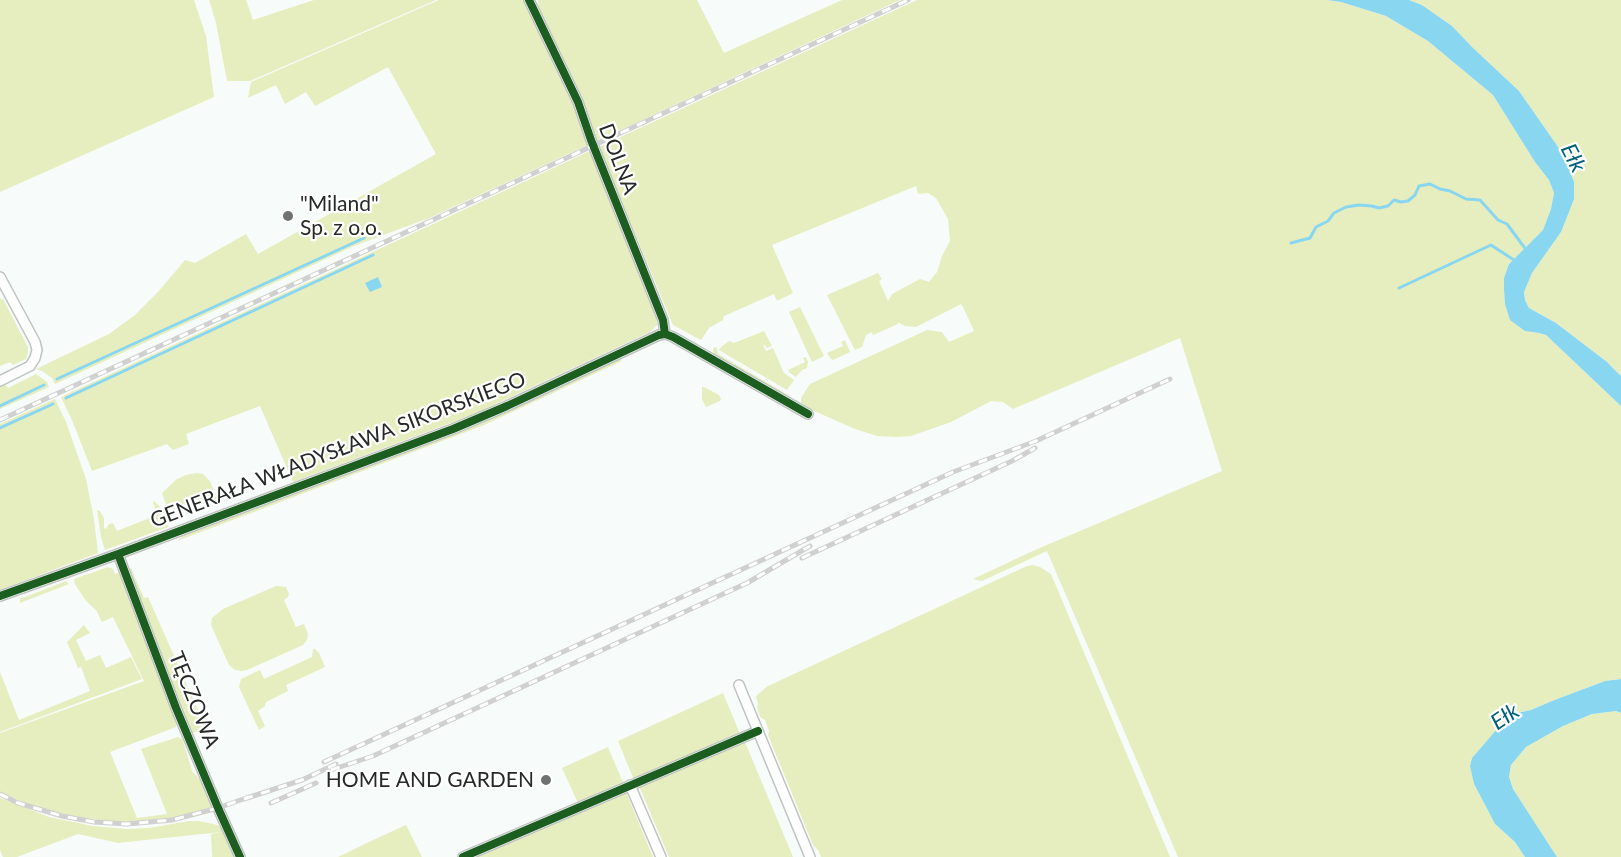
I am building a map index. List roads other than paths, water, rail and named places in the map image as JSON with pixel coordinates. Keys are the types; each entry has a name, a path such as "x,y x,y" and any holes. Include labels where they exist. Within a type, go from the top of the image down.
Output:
{"street":[{"name":"DOLNA","path":"529,0 578,102 663,320 665,334"},
{"path":"0,277 36,345 35,358 27,368 0,381"},
{"path":"665,334 808,414"},
{"name":"GENERAŁA WŁADYSŁAWA SIKORSKIEGO","path":"0,596 453,429 665,334"},
{"name":"TĘCZOWA","path":"118,554 176,708 240,857"},
{"path":"739,685 810,857"},
{"path":"466,856 758,731"},
{"path":"630,785 661,857"}],"water":[{"path":"1327,0 1409,0 1422,5 1452,26 1519,91 1563,154 1574,182 1574,199 1561,232 1532,273 1524,292 1525,300 1529,308 1556,323 1607,362 1621,376 1621,406 1546,335 1525,331 1510,320 1505,304 1504,278 1509,264 1543,230 1554,193 1549,180 1493,95 1428,41 1386,16"},
{"path":"378,277 382,287 370,292 365,283"},
{"path":"1621,679 1621,713 1616,711 1592,714 1563,726 1526,747 1511,765 1509,777 1513,789 1557,857 1525,857 1515,842 1495,824 1474,784 1470,766 1472,758 1504,721 1517,713 1531,710 1605,681"}],"waterway":[{"path":"1291,243 1310,238 1316,227 1346,207 1359,205 1379,208 1388,206 1394,200 1408,201 1415,195 1419,186 1430,184 1466,199 1480,200 1498,220 1507,224 1527,251"},
{"path":"57,379 364,238"},
{"path":"1399,288 1491,245 1514,260"},
{"path":"66,398 373,255"},
{"path":"0,406 44,385"},
{"path":"0,428 53,404"}],"railway":[{"path":"0,420 908,0"},
{"path":"324,762 953,472 1036,441 1170,379"},
{"path":"802,558 1012,461 1035,448"},
{"path":"331,770 373,756 747,583 810,546"},
{"path":"244,799 302,780 336,764"},
{"path":"271,803 316,783"},
{"path":"0,794 18,803 62,816 94,822 127,824 172,820 249,797"}],"place":[{"name":"\"Miland\" Sp. z o.o.","path":"288,216"},
{"name":"HOME AND GARDEN","path":"546,780"}],"water label":[{"name":"Ełk","path":"1573,158"},
{"name":"Ełk","path":"1505,717"}]}
